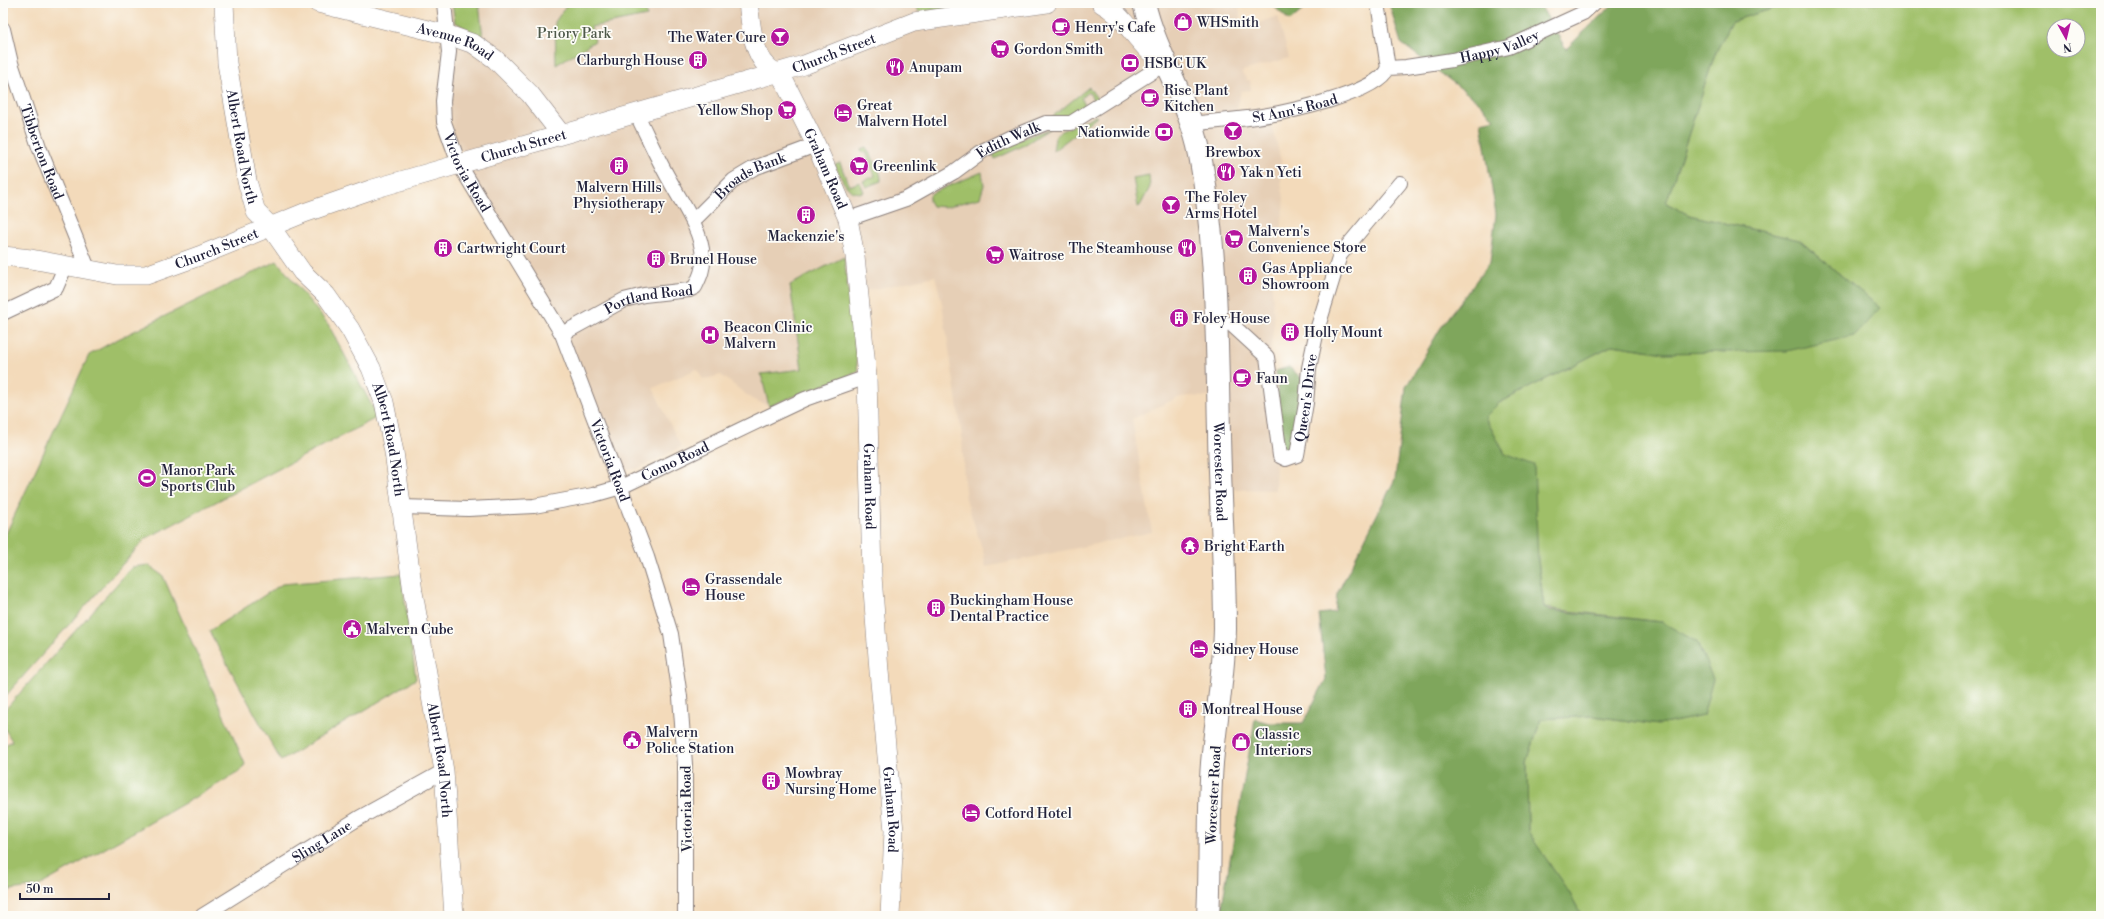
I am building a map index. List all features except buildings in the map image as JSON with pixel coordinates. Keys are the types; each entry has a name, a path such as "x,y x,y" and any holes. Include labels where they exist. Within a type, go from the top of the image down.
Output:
{"highway":[{"name":"Worcester Road","path":"1144,3 1150,26 1192,124 1200,157 1204,185 1216,323 1224,630 1222,683 1212,763 1208,916"}],"street":[{"name":"Albert Road North","path":"224,3 227,63 247,181 256,212 270,226 302,272 326,295 350,329 371,368 384,402 402,507 413,592 444,771 454,916"},
{"name":"Avenue Road","path":"318,3 448,35 474,44 495,59 530,94 561,134"},
{"name":"Victoria Road","path":"444,3 449,52 443,101 444,122 459,164 562,334 622,487 647,557 671,634 680,697 685,764 685,916"},
{"name":"Graham Road","path":"748,3 758,51 768,68 778,73 786,84 816,145 848,219 855,256 867,377 872,576 894,831 890,916"},
{"name":"Church Street","path":"3,256 31,259 65,267 117,276 146,275 199,256 270,226 373,189 804,65 915,21 1047,3"},
{"path":"1101,3 1121,18 1153,55 1166,63"},
{"path":"1378,3 1393,67"},
{"name":"Happy Valley","path":"1393,67 1406,67 1452,60 1509,47 1583,13 1594,3"},
{"name":"Tibberton Road","path":"3,30 11,63 39,147 89,271"},
{"name":"Edith Walk","path":"848,219 906,199 954,172 984,150 1009,138 1046,123 1070,123 1166,63"},
{"name":"St Ann's Road","path":"1192,124 1257,117 1336,98 1378,80 1393,67"},
{"name":"Portland Road","path":"562,334 624,300 644,295 689,290 695,287 703,269 704,259 701,244 693,221 668,179 636,113"},
{"name":"Broads Bank","path":"693,221 734,180 754,168 816,145"},
{"name":"Queen's Drive","path":"1216,323 1231,324 1267,357 1280,456 1286,459 1297,455 1306,403 1309,368 1316,330 1340,255 1400,183"},
{"path":"3,313 56,288 65,267"},
{"name":"Como Road","path":"402,507 468,509 534,506 593,495 622,487 805,400 867,377"},
{"name":"Sling Lane","path":"202,916 359,818 444,771"}],"shaded area":[{"path":"449,3 586,3 646,13 645,3 1239,3 1241,29 1278,16 1289,58 1242,71 1247,80 1250,80 1251,90 1241,91 1234,121 1261,120 1273,128 1281,161 1281,182 1284,198 1280,245 1270,254 1274,322 1270,355 1276,461 1275,490 1227,489 1226,398 1188,396 1177,398 1132,419 1152,532 986,567 983,551 966,499 962,436 942,303 935,276 851,294 857,370 769,406 752,399 721,375 705,379 702,378 697,369 653,388 681,447 637,469 623,469 619,466 597,412 471,171 465,153 459,148 454,135 449,101"}],"green space":[{"path":"452,3 479,3 483,38 455,22"},
{"name":"Priory Park","path":"568,3 644,3 647,16 591,27 595,41 556,65 555,22"},
{"path":"914,3 985,3 919,12"},
{"path":"1270,3 1311,3 1290,21"},
{"path":"1389,3 1534,3 1542,8 1566,49 1614,3 1791,3 1732,21 1715,54 1666,203 1689,215 1799,240 1880,308 1854,336 1787,351 1665,353 1613,345 1499,403 1485,417 1505,454 1534,465 1538,560 1544,608 1549,610 1662,622 1697,642 1713,679 1703,716 1659,725 1593,716 1541,719 1527,762 1528,832 1570,894 1582,916 1220,916 1255,719 1269,723 1303,723 1326,679 1319,614 1335,612 1337,594 1395,479 1406,387 1440,329 1490,262 1496,214 1481,122 1494,119 1480,103 1401,43"},
{"path":"1791,3 2101,3 2101,916 1582,916 1570,894 1528,833 1527,762 1541,719 1593,716 1659,725 1702,716 1713,679 1662,622 1544,608 1538,560 1505,454 1485,417 1499,403 1613,345 1665,353 1880,308 1799,240 1689,215 1666,203 1715,54 1732,21"},
{"path":"1089,87 1098,100 1094,102 1089,92 1081,98 1087,108 1071,116 1052,117"},
{"path":"1095,116 1097,117 1053,151 1055,138 1059,132"},
{"path":"1049,129 1021,147 995,159 991,150"},
{"path":"866,147 880,172 881,181 866,187 863,181 875,176 866,152 862,153 861,149"},
{"path":"840,163 849,186 860,182 864,192 853,192 845,185 835,165"},
{"path":"982,172 984,185 980,198 945,207 932,206 929,201 929,196 932,193"},
{"path":"1149,175 1150,187 1140,206 1138,207 1133,178"},
{"path":"844,257 858,372 769,406 761,374 802,369 790,285"},
{"name":"Manor Park Sports Club","path":"277,261 328,324 378,417 145,539 3,699 3,540 89,355 114,341"},
{"path":"1289,367 1305,381 1294,451 1282,452 1276,371"},
{"path":"148,565 163,576 245,764 241,771 39,886 3,891 3,746 12,741 3,726 3,712 132,567"},
{"path":"401,574 416,679 281,761 209,631 282,584"}],"place":[{"name":"WHSmith","path":"1183,22"},
{"name":"Henry's Cafe","path":"1061,27"},
{"name":"The Water Cure","path":"780,37"},
{"name":"Gordon Smith","path":"1000,49"},
{"name":"Clarburgh House","path":"698,60"},
{"name":"HSBC UK","path":"1130,63"},
{"name":"Anupam","path":"895,67"},
{"name":"Rise Plant Kitchen","path":"1150,98"},
{"name":"Yellow Shop","path":"787,110"},
{"name":"Great Malvern Hotel","path":"843,113"},
{"name":"Brewbox","path":"1233,131"},
{"name":"Nationwide","path":"1164,132"},
{"name":"Malvern Hills Physiotherapy","path":"619,166"},
{"name":"Greenlink","path":"859,166"},
{"name":"Yak n Yeti","path":"1226,172"},
{"name":"The Foley Arms Hotel","path":"1171,205"},
{"name":"Mackenzie's","path":"806,215"},
{"name":"Malvern's Convenience Store","path":"1234,239"},
{"name":"Cartwright Court","path":"443,248"},
{"name":"The Steamhouse","path":"1187,248"},
{"name":"Waitrose","path":"995,255"},
{"name":"Brunel House","path":"656,259"},
{"name":"Gas Appliance Showroom","path":"1248,276"},
{"name":"Foley House","path":"1179,318"},
{"name":"Holly Mount","path":"1290,332"},
{"name":"Beacon Clinic Malvern","path":"710,335"},
{"name":"Faun","path":"1242,378"},
{"name":"Manor Park Sports Club","path":"147,478"},
{"name":"Bright Earth","path":"1190,546"},
{"name":"Grassendale House","path":"691,587"},
{"name":"Buckingham House Dental Practice","path":"936,608"},
{"name":"Malvern Cube","path":"352,629"},
{"name":"Sidney House","path":"1199,649"},
{"name":"Montreal House","path":"1188,709"},
{"name":"Malvern Police Station","path":"632,740"},
{"name":"Classic Interiors","path":"1241,742"},
{"name":"Mowbray Nursing Home","path":"771,781"},
{"name":"Cotford Hotel","path":"971,813"}]}
